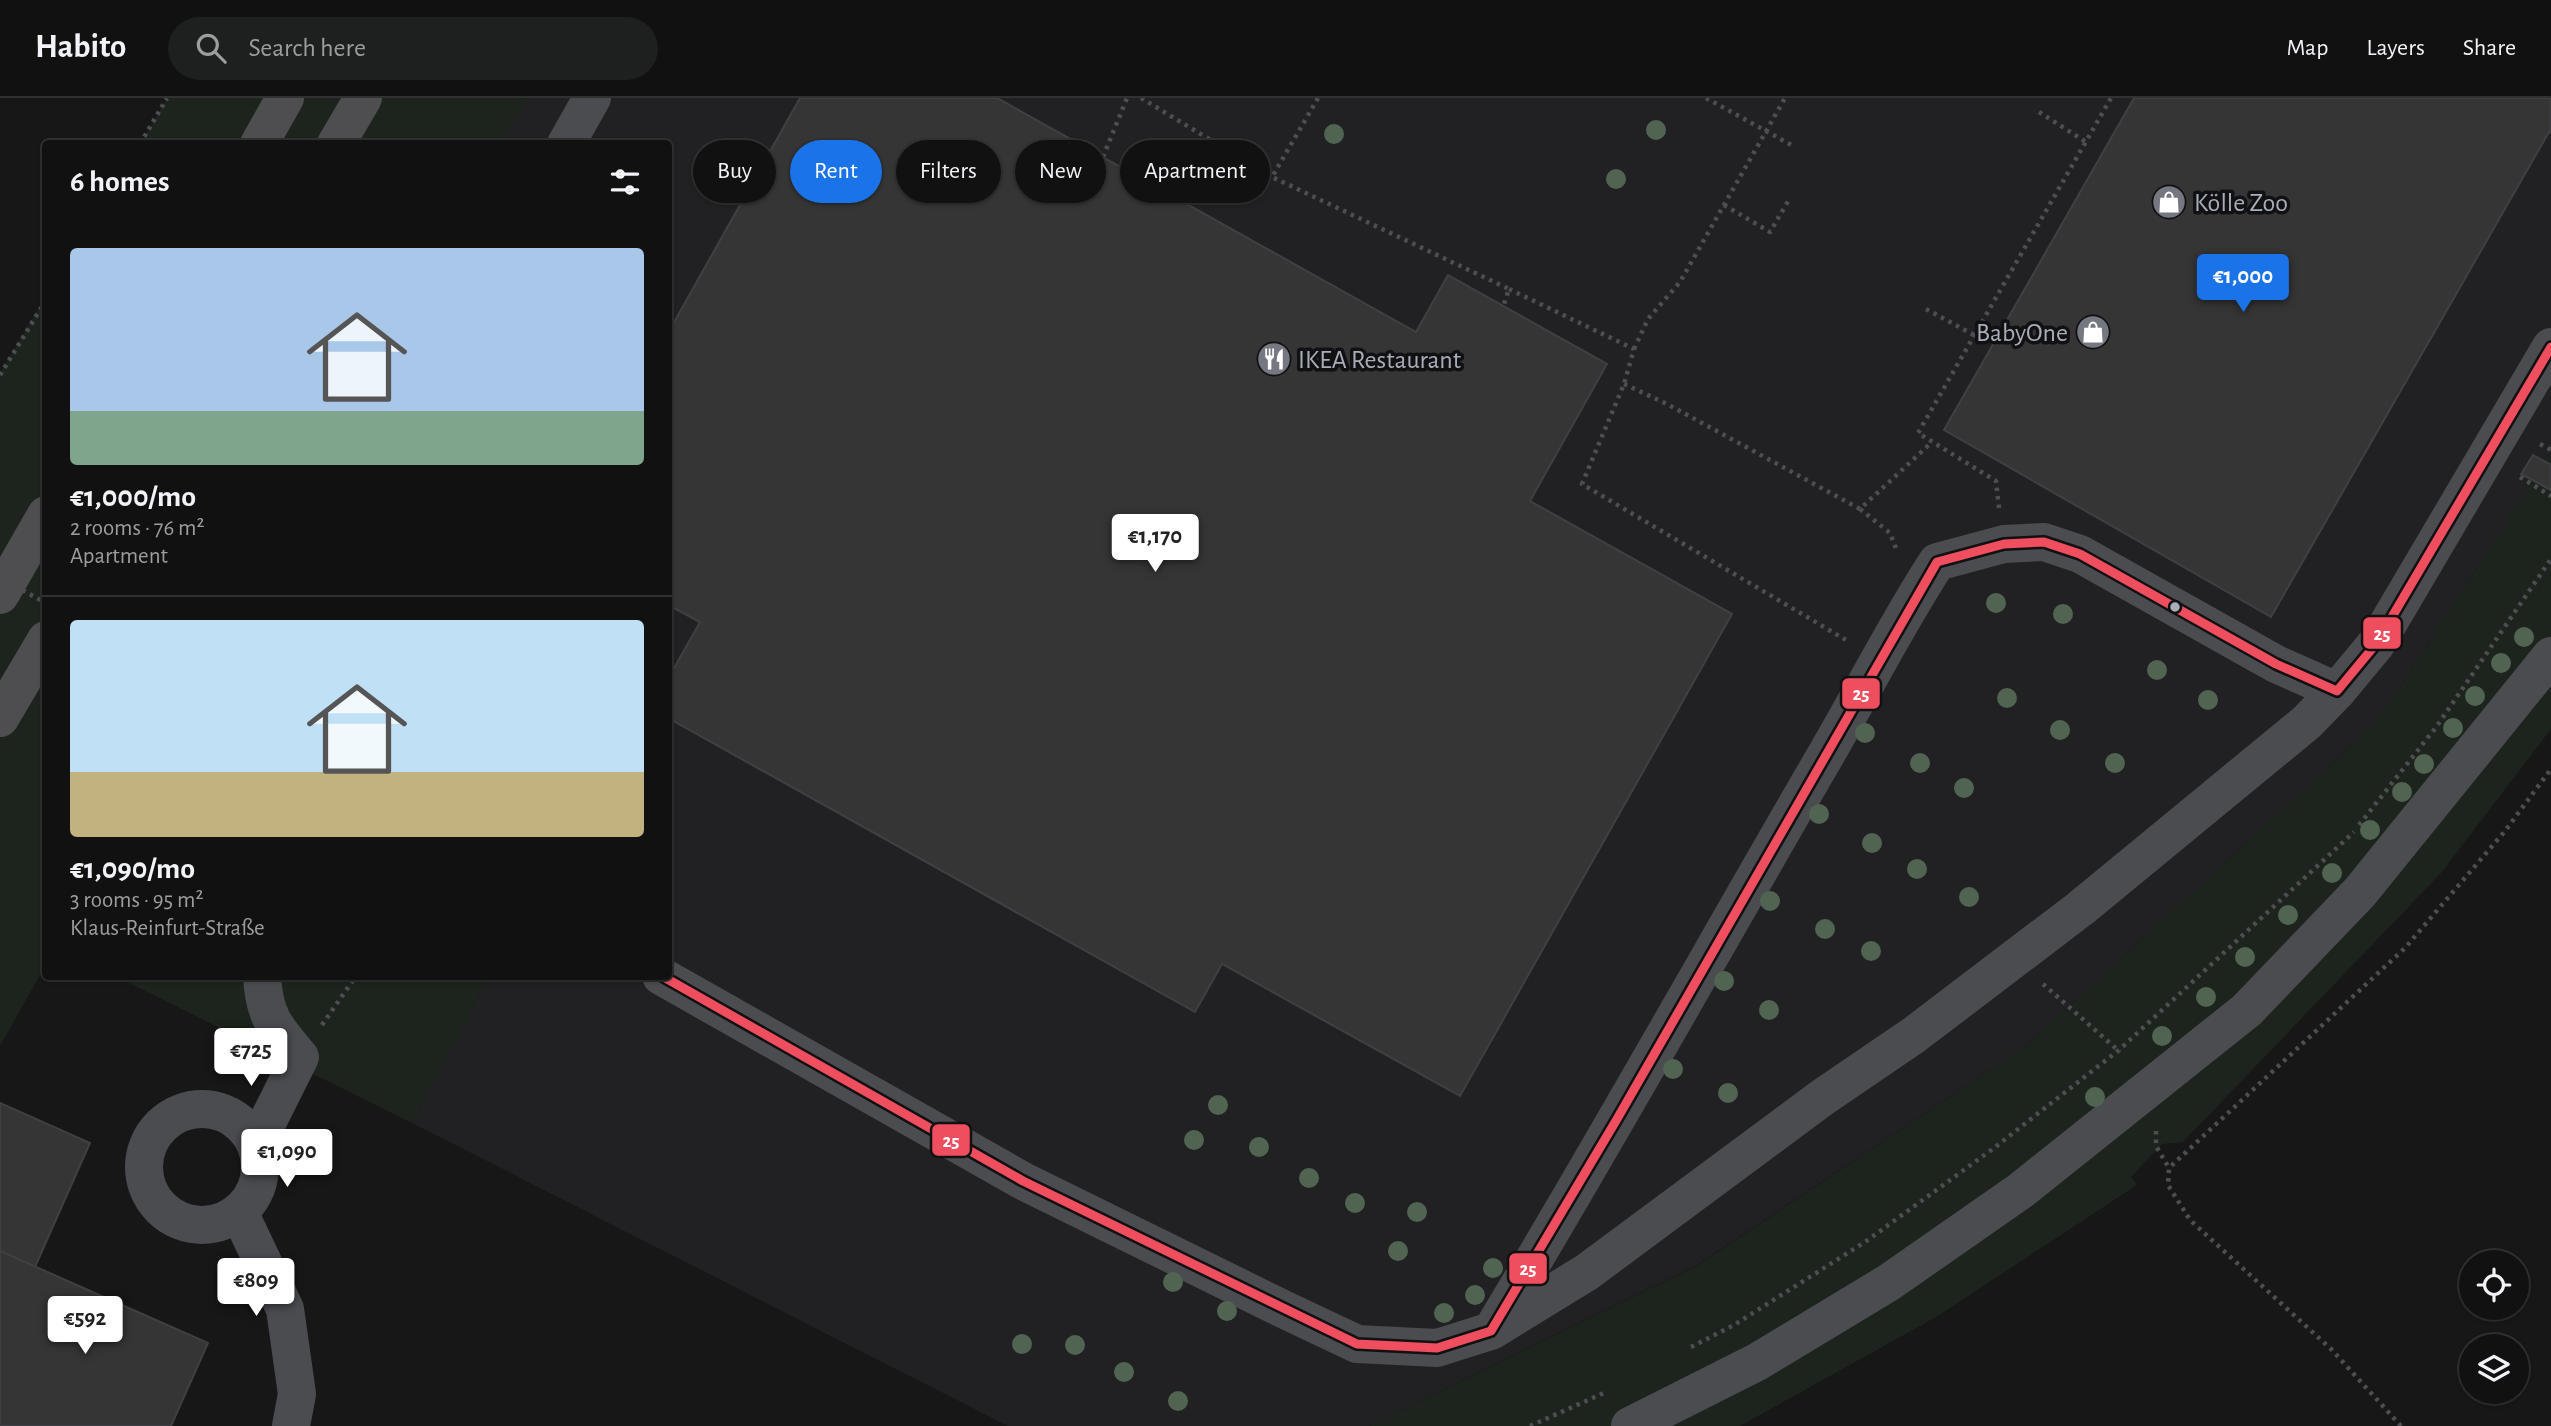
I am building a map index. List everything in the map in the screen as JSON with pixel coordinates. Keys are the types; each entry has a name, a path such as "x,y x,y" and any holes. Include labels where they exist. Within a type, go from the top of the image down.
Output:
{"highway":[{"path":"261,140 285,98"},
{"path":"338,140 363,98"},
{"path":"0,595 42,522"},
{"path":"0,718 42,647"}],"street":[{"path":"568,140 592,98"},
{"path":"668,980 1023,1181 1357,1344 1437,1348 1491,1332 1587,1272 1823,1097 1914,1035 2081,908 2297,730 2337,691 2376,644 2551,347"},
{"path":"1491,1332 1629,1099 1937,562 2004,544 2045,542 2080,554 2276,664 2337,691"},
{"path":"1630,1426 1757,1362 1888,1283 2020,1191 2247,1010 2360,892 2551,656"},
{"path":"256,1145 300,1057 279,1033 263,1002 262,980"},
{"path":"192,1109 212,1110 231,1116 246,1129 256,1145 260,1163 258,1182 251,1198 239,1212 222,1222 202,1225 175,1218 153,1199 145,1182 143,1162 148,1144 159,1127 174,1115 192,1109"},
{"path":"239,1212 285,1309 297,1394 291,1426"}],"path":[{"path":"142,140 167,98"},
{"path":"1106,150 1127,98"},
{"path":"1141,98 1272,177 1634,349"},
{"path":"1272,177 1318,98"},
{"path":"1706,98 1795,147"},
{"path":"1785,98 1680,282 1648,318 1582,484 1850,642 1865,616 1895,632"},
{"path":"2004,544 1996,481 1918,433 2111,98"},
{"path":"2039,112 2086,142"},
{"path":"1724,205 1770,232 1790,198"},
{"path":"1503,306 1509,289"},
{"path":"0,375 42,307"},
{"path":"1926,309 1974,335"},
{"path":"1624,384 1667,404 1860,509 1891,533 1898,556"},
{"path":"2537,442 2551,450"},
{"path":"1860,509 1931,443"},
{"path":"2520,477 2551,496"},
{"path":"1689,1349 1734,1325 1865,1242 1994,1148 2119,1050 2351,835 2437,726 2551,559"},
{"path":"0,578 42,601"},
{"path":"2169,1168 2405,948 2505,831 2551,769"},
{"path":"2011,961 2056,993 2119,1050 2124,1058"},
{"path":"300,1057 353,980"},
{"path":"2156,1136 2157,1146 2169,1168 2168,1185 2190,1220 2331,1349 2400,1426"},
{"path":"1530,1426 1610,1391"}],"shaded area":[{"path":"167,98 527,98 502,140 142,140"},
{"path":"527,98 2551,98 2551,453 2379,720 2027,1045 1697,1265 1369,1426 1008,1426 412,1123 486,980 672,980 672,140 502,140"},
{"path":"42,303 42,971 0,1046 0,373"},
{"path":"2551,453 2551,729 2441,873 2183,1142 2162,1144 2131,1177 2137,1185 1936,1317 1740,1426 1369,1426 1698,1265 2027,1045 2379,720"},
{"path":"123,980 486,980 412,1123"}],"building":[{"path":"800,98 997,98 1072,140 1015,140 1015,203 1106,203 1106,159 1120,167 1120,203 1185,203 1416,332 1448,275 1607,364 1530,501 1732,614 1460,1096 1222,964 1195,1012 672,720 672,672 700,622 672,607 672,326 741,203 776,203 776,141"},
{"path":"2134,98 2551,98 2551,133 2549,132 2271,617 1944,430"},
{"path":"2533,455 2551,465 2551,490 2521,474"},
{"path":"0,1103 90,1143 35,1267 0,1251"},
{"path":"0,1251 208,1343 171,1426 0,1426"}],"transit line":[{"name":"25","path":"669,980 1023,1181 1357,1344 1437,1348 1491,1331 1617,1119 1937,562 2004,544 2044,542 2080,554 2276,664 2337,691 2376,644 2551,347"}],"place":[{"name":"Kölle Zoo","path":"2169,202"},
{"name":"BabyOne","path":"2093,332"},
{"name":"IKEA Restaurant","path":"1274,359"}]}
